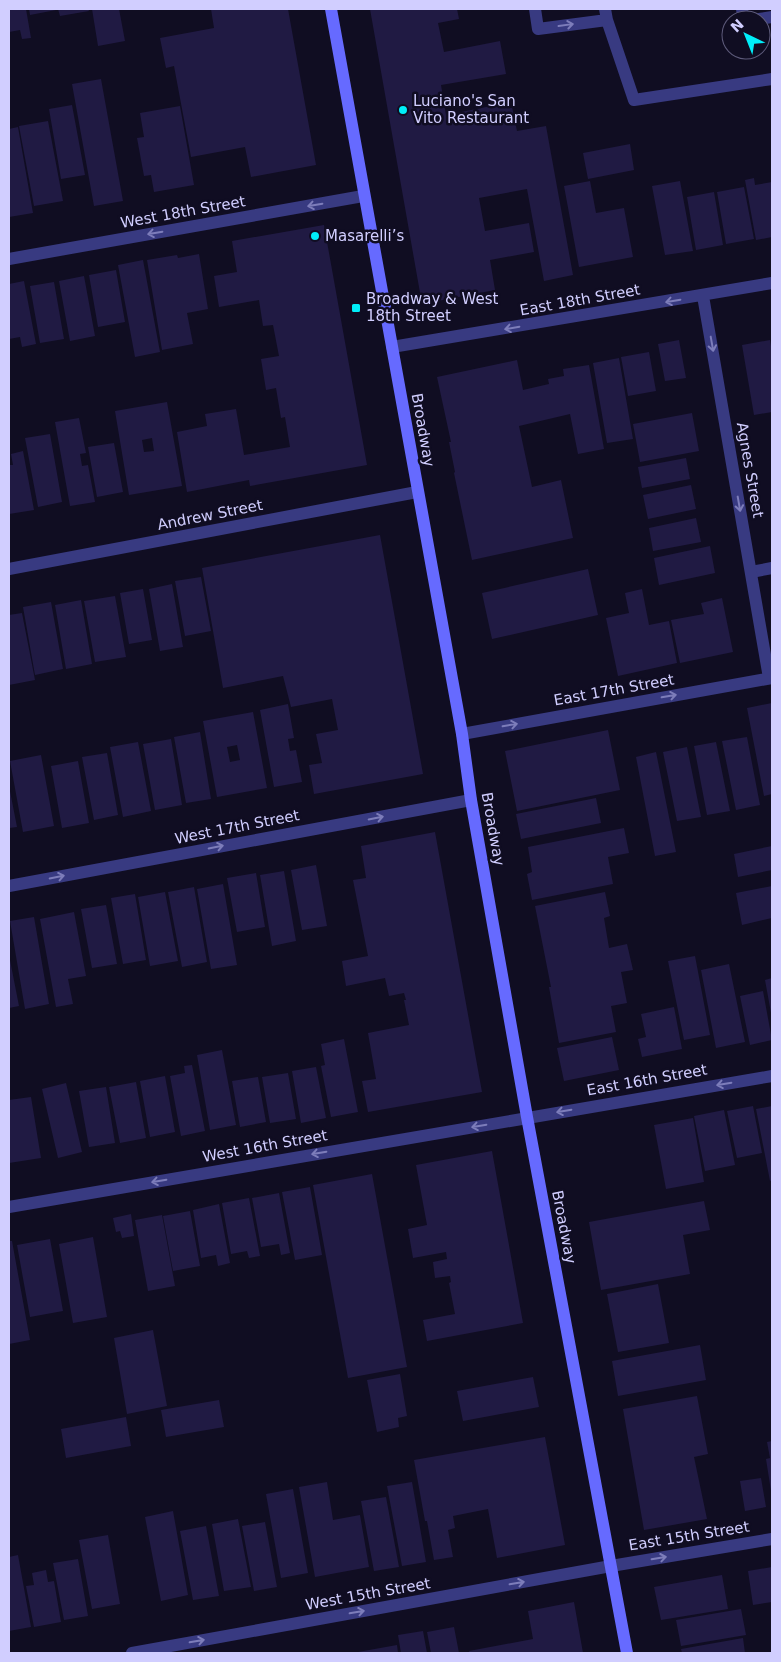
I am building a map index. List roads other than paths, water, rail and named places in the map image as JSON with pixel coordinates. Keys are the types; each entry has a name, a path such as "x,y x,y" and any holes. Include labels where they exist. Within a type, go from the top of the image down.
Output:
{"street":[{"name":"Broadway","path":"331,9 363,196 462,734 471,800 527,1117 627,1653"},
{"path":"535,9 538,29 606,14 634,100 772,79"},
{"path":"742,9 743,15 752,20 772,17"},
{"name":"West 18th Street","path":"9,259 363,196"},
{"name":"East 18th Street","path":"392,347 772,283"},
{"name":"Agnes Street","path":"703,296 771,678"},
{"name":"Andrew Street","path":"9,569 417,492"},
{"path":"751,572 772,568"},
{"name":"East 17th Street","path":"462,734 771,678"},
{"name":"West 17th Street","path":"9,886 471,800"},
{"name":"East 16th Street","path":"527,1117 772,1076"},
{"name":"West 16th Street","path":"9,1207 527,1117"},
{"name":"East 15th Street","path":"611,1566 772,1539"},
{"name":"West 15th Street","path":"132,1653 611,1566"}],"place":[{"name":"Luciano's San Vito Restaurant","path":"403,110"},
{"name":"Masarelli’s","path":"315,236"},
{"name":"Broadway & West 18th Street","path":"356,308"}]}
